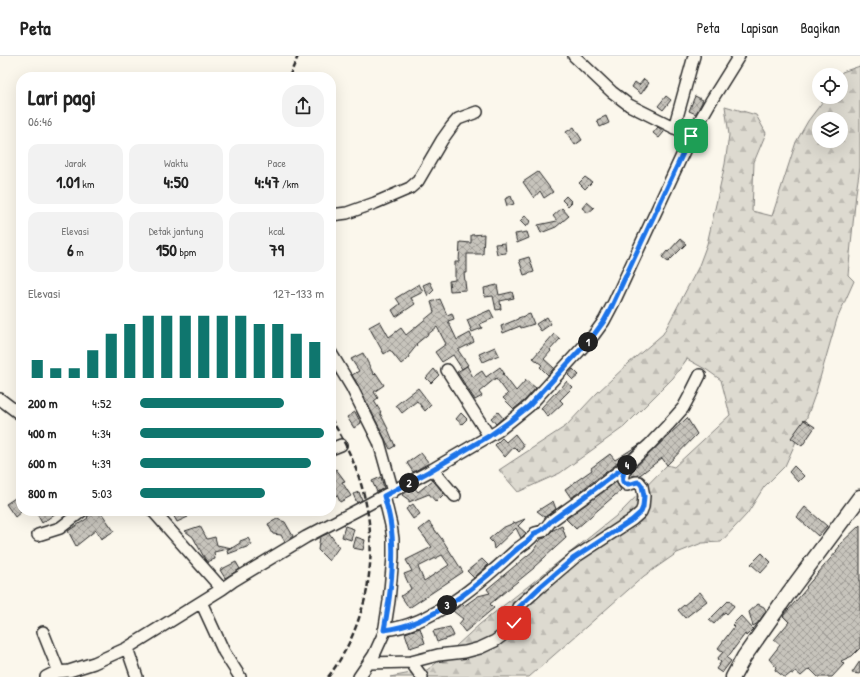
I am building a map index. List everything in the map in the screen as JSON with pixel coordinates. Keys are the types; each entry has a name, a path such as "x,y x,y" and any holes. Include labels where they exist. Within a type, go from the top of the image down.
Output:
{"main road":[{"path":"733,677 744,657 788,594 860,497"}],"street":[{"path":"674,128 694,56"},
{"path":"46,677 56,672 66,674 127,648 306,536 433,470 489,436 529,406 593,336 604,321 691,136 739,56"},
{"path":"577,57 612,92 629,105 691,136"},
{"path":"336,214 347,213 410,188 418,181 442,140 458,119 477,112"},
{"path":"336,361 352,388 379,442 388,494 393,551 389,601 384,633 374,655 358,677"},
{"path":"447,370 489,436"},
{"path":"384,630 396,629 412,624 452,602 486,578 518,548 533,537 535,533 542,531 551,521 627,465 664,430 683,408 700,375"},
{"path":"0,399 16,410"},
{"path":"369,663 411,662 438,655 465,652 480,648 495,641 503,635 514,623 518,608 539,588 574,558 632,520 641,512 644,496 642,486 639,482 628,485 623,482 622,479 627,465"},
{"path":"433,470 455,496"},
{"path":"38,535 60,528 76,516"},
{"path":"157,516 222,589"},
{"path":"201,602 224,652 240,677"},
{"path":"43,632 66,674"},
{"path":"127,648 137,677"},
{"path":"411,662 422,677"}],"green space":[{"path":"860,66 860,167 848,275 854,281 837,319 816,392 807,417 785,466 764,487 747,514 721,542 702,543 677,553 644,576 529,677 390,677 427,670 444,657 480,624 621,512 667,465 674,467 730,415 721,380 687,359 673,378 624,427 560,473 518,492 499,470 566,426 597,393 663,334 698,268 707,244 725,164 729,135 725,106 756,115 766,133 754,162 752,211 772,216 796,142 812,116 812,148 848,148 848,112 815,112 821,104 848,104 848,70"}],"building":[{"path":"644,79 649,83 641,94 632,87 635,82 639,85"},
{"path":"666,96 671,100 663,110 658,106"},
{"path":"695,96 703,100 696,114 689,111"},
{"path":"606,116 609,123 600,127 597,120"},
{"path":"574,127 582,140 575,145 566,132"},
{"path":"658,127 664,132 659,138 653,133"},
{"path":"538,172 553,192 544,198 540,191 534,198 523,182"},
{"path":"585,177 592,182 585,189 579,183"},
{"path":"511,196 514,204 507,206 505,199"},
{"path":"566,196 572,202 568,206 562,200"},
{"path":"587,202 594,208 588,213 582,208"},
{"path":"562,208 569,216 556,227 541,233 538,225 557,221 553,216"},
{"path":"525,216 531,221 526,227 520,221"},
{"path":"527,232 529,238 517,243 515,234"},
{"path":"484,234 483,254 467,254 467,273 464,273 466,290 450,291 449,281 455,280 455,262 459,262 460,242 471,243 471,235"},
{"path":"680,239 686,244 668,262 662,257"},
{"path":"505,243 506,253 497,254 495,244"},
{"path":"529,257 534,272 524,275 519,260"},
{"path":"430,282 434,290 428,296 423,285"},
{"path":"419,284 423,292 411,298 415,304 396,317 392,310 400,304 396,298"},
{"path":"497,285 499,295 512,292 514,298 500,301 501,309 496,310 493,296 485,297 484,288"},
{"path":"440,299 447,315 452,313 454,319 448,321 457,340 470,333 474,342 458,350 468,365 462,369 453,355 442,362 435,352 446,344 437,327 416,344 417,345 409,355 410,357 401,364 390,350 384,354 369,327 380,321 389,337 401,328 406,335 434,312 431,302"},
{"path":"490,310 494,318 480,324 482,328 472,332 467,320"},
{"path":"530,314 534,324 521,328 520,326 503,333 501,326"},
{"path":"547,317 551,324 541,331 536,324"},
{"path":"554,334 560,339 544,359 554,368 548,375 540,367 542,365 533,358"},
{"path":"495,347 499,355 483,362 479,354"},
{"path":"363,353 374,375 376,373 384,385 374,392 378,398 374,401 381,412 380,413 395,446 390,449 352,375 359,371 351,359"},
{"path":"467,366 473,377 482,371 486,377 500,367 504,373 503,374 516,391 526,380 536,388 514,409 503,398 508,394 496,378 479,392 482,396 475,400 457,372"},
{"path":"434,369 439,375 431,383 426,378"},
{"path":"573,369 579,375 573,380 568,375"},
{"path":"567,381 573,387 560,400 563,403 548,417 541,408"},
{"path":"418,388 431,405 425,411 417,401 402,413 396,405"},
{"path":"355,412 361,423 354,428 347,417"},
{"path":"498,412 503,418 496,424 491,418"},
{"path":"461,413 467,419 462,424 456,419"},
{"path":"687,418 697,434 667,465 662,458 640,475 632,476 633,469"},
{"path":"804,420 815,427 802,446 791,438"},
{"path":"515,434 524,446 519,452 514,447 505,457 495,445 502,438 506,442"},
{"path":"640,444 618,463 616,462 617,464 571,498 565,489 592,470 591,468 610,454 615,460"},
{"path":"421,453 429,463 413,472 407,463"},
{"path":"794,466 804,476 798,482 789,472"},
{"path":"336,469 345,481 342,482 351,496 340,502 337,495 336,496"},
{"path":"381,477 384,488 377,492 372,481"},
{"path":"433,480 444,494 436,502 429,494 409,502 409,500 402,495 414,487 418,492"},
{"path":"616,482 621,490 576,529 566,519"},
{"path":"359,492 362,500 357,503 353,494"},
{"path":"16,497 15,517 6,504"},
{"path":"553,501 556,509 545,517 537,511"},
{"path":"413,504 420,514 413,519 406,509"},
{"path":"805,507 827,526 818,536 797,517"},
{"path":"38,516 52,516 42,523"},
{"path":"104,516 114,531 101,539 96,530 76,546 68,531 88,518 87,517"},
{"path":"174,516 188,517 177,522"},
{"path":"277,519 285,522 293,536 285,542 281,535 273,534 268,524"},
{"path":"525,519 518,526 526,533 521,538 516,528 494,549 493,543 489,539 502,528 514,522 515,523"},
{"path":"429,522 463,572 409,608 401,596 411,589 404,574 412,571 406,560 432,547 419,530","holes":["442,555 449,565 424,581 418,567"]},
{"path":"860,525 860,648 852,656 841,661 844,664 832,677 818,677 809,669 801,676 795,671 793,674 791,673 784,677 775,670 776,667 769,659 780,645 774,640 789,622 783,616 837,551 840,546 839,545"},
{"path":"200,526 207,539 215,537 217,545 232,548 214,552 215,559 207,562 193,537 185,531"},
{"path":"345,526 354,529 351,540 342,537"},
{"path":"562,526 566,538 534,568 490,604 494,608 465,632 459,624 463,619 453,611 462,604 464,606 478,596 490,593 487,589 533,551 541,539 545,538 553,530"},
{"path":"329,533 339,547 329,561 318,550 320,537"},
{"path":"356,537 365,540 363,550 353,548"},
{"path":"248,538 252,545 228,554 227,551 240,543 240,541"},
{"path":"762,553 771,562 761,573 751,564"},
{"path":"482,559 488,565 474,578 467,571"},
{"path":"236,562 240,569 225,578 220,570"},
{"path":"700,592 707,601 685,618 678,610"},
{"path":"729,600 734,606 727,614 725,612 714,624 709,620"},
{"path":"758,604 764,607 766,611 758,623 753,626 749,612"},
{"path":"741,616 753,629 746,636 745,634 727,658 731,661 722,673 716,669 721,662 717,659 723,652 718,648 734,627 732,625"},
{"path":"450,627 454,636 437,642 433,631"},
{"path":"420,628 425,643 410,648 405,633"},
{"path":"860,661 860,674 852,673"}],"railway":[{"path":"291,72 298,56"},
{"path":"328,677 342,656 356,626 367,591 370,560 368,518 359,477 336,428"}],"route":[{"path":"514,623 518,608 539,588 574,558 599,540 632,520 641,512 644,496 642,486 639,482 628,485 623,482 622,479 627,465 551,521 542,531 535,533 533,537 518,548 486,578 452,602 412,624 396,629 384,630 389,601 393,539 384,496 489,436 509,422 529,406 593,336 610,310 691,136"}]}
